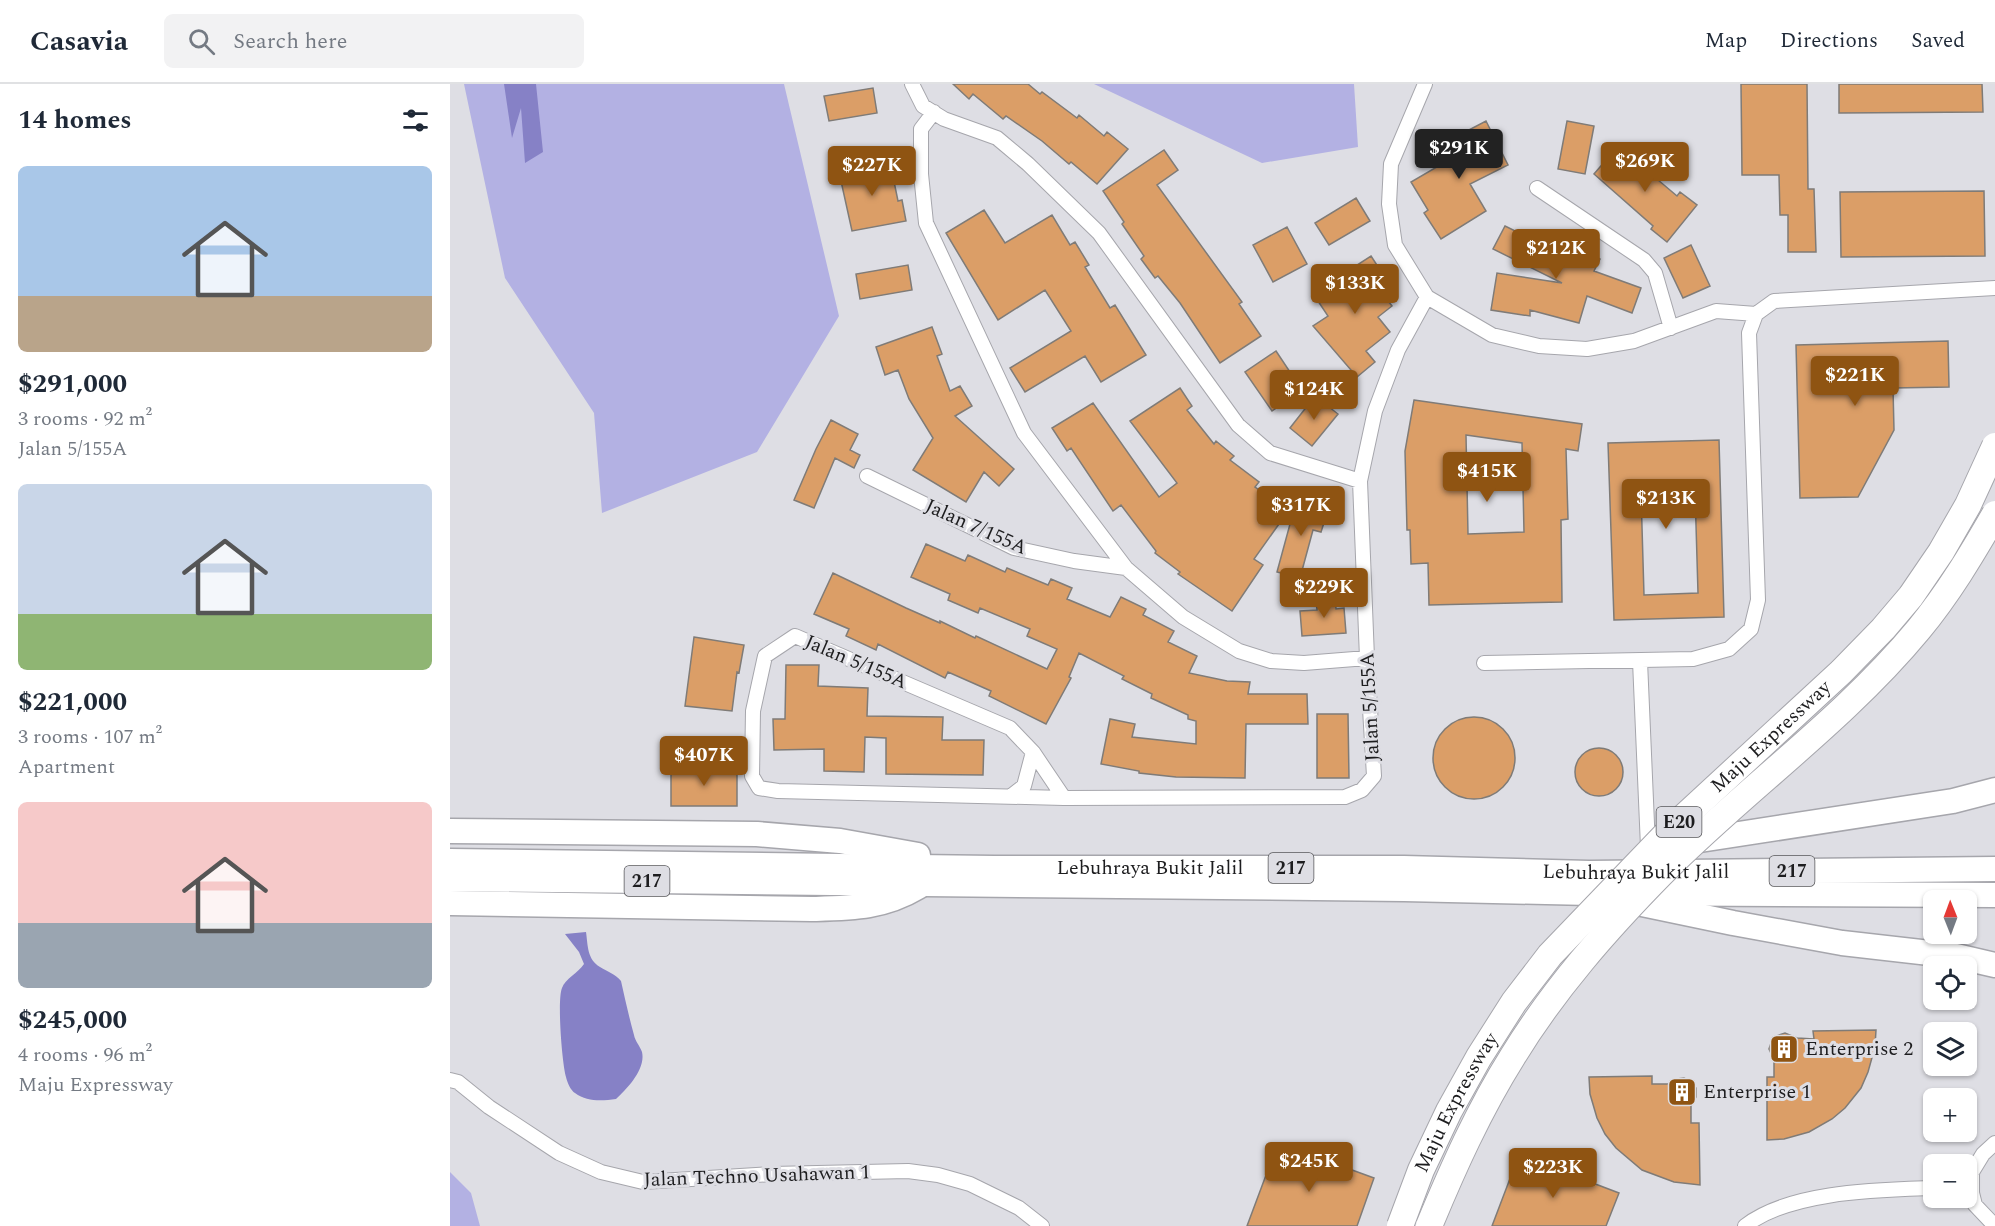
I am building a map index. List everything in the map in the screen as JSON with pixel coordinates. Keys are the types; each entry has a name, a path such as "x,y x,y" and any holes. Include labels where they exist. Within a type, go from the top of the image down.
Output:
{"highway":[{"name":"Maju Expressway","path":"1400,1226 1421,1170 1454,1102 1514,1002 1550,955 1673,828 1841,672 1883,629 1911,596 1941,552 1968,505 1995,446"},
{"name":"Maju Expressway","path":"1430,1226 1449,1179 1487,1101 1513,1056 1564,983 1593,947 1662,873 1847,705 1880,672 1919,629 1946,592 1975,550 1995,514"},
{"path":"1589,883 1648,847 1953,801 1995,790"},
{"path":"1953,801 1995,805"},
{"path":"450,831 757,834 840,841 994,868"},
{"name":"Lebuhraya Bukit Jalil","path":"450,861 843,874 923,884 1404,888 1995,869"},
{"name":"Lebuhraya Bukit Jalil","path":"450,879 843,874 994,868 1404,868 1589,883 1995,895"},
{"path":"1589,883 1733,923 1842,943 1956,956 1995,955"},
{"path":"450,903 863,908 900,898 923,884"},
{"path":"1977,961 1995,965"}],"street":[{"path":"912,84 923,106 944,119 997,138 1028,164 1099,233 1238,425 1270,453 1360,481"},
{"path":"1425,84 1391,164 1389,204 1395,245 1427,297 1492,335 1539,346 1587,348 1634,341 1716,311 1755,314"},
{"path":"934,112 921,129 921,174 926,223 1024,433 1126,568 1183,616 1239,651 1272,661 1367,658"},
{"path":"1537,188 1644,260 1655,273 1671,328"},
{"path":"1484,663 1693,659 1729,649 1751,629 1758,600 1749,333 1755,314 1774,301 1995,288"},
{"name":"Jalan 5/155A","path":"1064,798 1033,752 1010,728 795,636 765,656 753,711 752,776 759,788 1064,798 1345,797 1362,790 1374,776 1360,481 1375,411 1398,350 1427,297"},
{"name":"Jalan 7/155A","path":"867,476 1014,548 1074,561 1126,568"},
{"path":"1640,661 1648,847"},
{"path":"1011,796 1024,786 1033,752"},
{"name":"Jalan Techno Usahawan 1","path":"450,1080 458,1082 489,1107 559,1153 601,1172 643,1182 772,1174 908,1171 938,1175 970,1184 1019,1208 1042,1226"},
{"path":"1977,1162 1995,1143"},
{"path":"1745,1226 1776,1209 1801,1202 1852,1193 1923,1189"},
{"path":"1977,1207 1995,1226"}],"shaded area":[{"path":"464,84 784,84 839,316 757,452 602,513 594,413 505,278"},
{"path":"504,84 536,84 543,152 525,163 521,108 512,138"},
{"path":"1094,84 1354,84 1358,147 1262,163"},
{"path":"586,932 589,952 593,960 621,981 635,1037 642,1052 638,1072 616,1099 595,1100 580,1096 571,1088 564,1070 560,1005 562,988 584,964 579,952 565,934"},
{"path":"450,1172 471,1193 480,1226 450,1226"}],"building":[{"path":"953,84 1028,84 1077,118 1079,115 1104,136 1107,132 1128,149 1097,184 1071,162 1069,164 1042,141 1006,116 1003,119 973,94 969,99"},
{"path":"1741,84 1807,84 1808,189 1814,189 1816,252 1788,252 1788,215 1780,215 1779,175 1742,175"},
{"path":"1839,84 1982,84 1983,112 1839,113"},
{"path":"873,88 877,113 829,121 824,96"},
{"path":"1486,121 1508,165 1470,184 1486,211 1441,239 1424,213 1428,210 1411,182 1442,164 1435,153 1465,136 1463,133"},
{"path":"1567,121 1594,126 1585,174 1558,169"},
{"path":"1619,145 1677,196 1680,192 1697,205 1667,242 1651,229 1653,226 1594,174"},
{"path":"1164,150 1178,170 1157,185 1242,302 1239,304 1261,336 1220,363 1180,303 1158,276 1155,278 1141,259 1144,256 1103,191"},
{"path":"890,162 898,201 902,200 906,221 852,231 839,172"},
{"path":"1984,191 1985,256 1841,257 1840,192"},
{"path":"1356,198 1370,221 1329,245 1315,223"},
{"path":"984,210 1005,243 1052,215 1070,245 1075,242 1089,265 1085,267 1110,308 1115,305 1146,355 1101,382 1085,356 1025,392 1010,368 1071,331 1045,290 998,320 946,233"},
{"path":"1505,226 1548,247 1555,235 1600,259 1594,271 1641,288 1632,313 1587,296 1579,323 1530,310 1530,316 1491,310 1497,273 1562,283 1493,249"},
{"path":"1287,227 1307,264 1273,282 1253,245"},
{"path":"1691,245 1710,286 1683,298 1664,258"},
{"path":"1371,256 1386,279 1376,286 1392,306 1378,317 1390,332 1366,351 1375,362 1357,377 1313,326 1328,316 1316,298 1340,276"},
{"path":"908,265 912,290 860,299 856,274"},
{"path":"932,327 942,354 937,356 950,391 960,386 972,406 955,416 1014,469 999,486 984,472 966,502 913,470 933,438 909,399 898,370 885,375 876,347"},
{"path":"1948,341 1949,387 1893,388 1894,430 1858,497 1800,498 1796,345"},
{"path":"1276,351 1302,390 1272,411 1245,372"},
{"path":"1180,388 1192,406 1187,410 1214,444 1216,441 1234,456 1230,460 1259,482 1255,487 1289,510 1254,559 1263,565 1232,611 1178,574 1180,572 1155,553 1156,551 1121,505 1113,511 1071,448 1067,451 1052,428 1093,403 1159,497 1177,483 1130,421"},
{"path":"1315,396 1338,414 1312,446 1290,428"},
{"path":"1414,400 1582,424 1578,451 1566,449 1568,519 1561,520 1562,602 1429,605 1428,563 1411,564 1410,530 1407,530 1405,451","holes":["1466,435 1522,443 1524,532 1468,534"]},
{"path":"831,420 858,434 850,450 860,455 854,468 835,458 814,508 794,500"},
{"path":"1719,440 1724,617 1614,620 1608,443","holes":["1695,491 1698,593 1644,595 1641,493"]},
{"path":"1302,499 1329,507 1321,532 1313,530 1300,578 1277,572 1293,513 1297,516"},
{"path":"926,544 965,561 968,555 1005,572 1007,568 1048,585 1051,579 1072,588 1067,599 1110,617 1121,597 1146,609 1143,615 1174,631 1168,642 1197,656 1189,673 1227,681 1250,682 1248,694 1307,694 1308,724 1246,724 1245,778 1176,777 1139,773 1139,771 1101,764 1110,719 1135,724 1132,737 1196,744 1196,721 1188,719 1188,715 1151,698 1152,694 1122,679 1124,676 1079,653 1069,677 1071,678 1046,724 989,696 991,691 948,672 945,678 878,644 876,650 846,636 849,629 814,614 833,573 906,608 975,638 976,636 1047,669 1057,649 1027,636 1030,629 980,608 978,613 948,600 950,594 911,577"},
{"path":"1335,596 1336,609 1344,608 1346,633 1302,636 1300,611 1317,610 1316,597"},
{"path":"694,637 744,645 739,673 737,672 732,711 685,706"},
{"path":"786,665 819,665 818,686 868,688 867,716 943,717 942,740 984,740 983,775 886,774 886,738 865,737 864,772 824,771 824,749 774,750 773,719 785,719"},
{"path":"1317,714 1348,714 1349,778 1317,778"},
{"path":"1474,717 1490,720 1503,729 1512,742 1515,758 1512,774 1503,787 1490,796 1474,799 1458,796 1445,787 1436,774 1433,758 1436,742 1445,729 1458,720"},
{"path":"1594,748 1604,748 1619,758 1623,772 1622,781 1613,792 1604,796 1594,796 1579,786 1575,777 1575,767 1585,752"},
{"path":"671,768 737,768 737,806 671,806"},
{"path":"1876,1030 1875,1047 1868,1072 1861,1088 1845,1108 1832,1119 1809,1132 1784,1139 1767,1140 1767,1077 1774,1077 1774,1060 1769,1049 1773,1037 1785,1033 1797,1038 1814,1039 1813,1031"},
{"path":"1652,1076 1652,1084 1670,1084 1677,1079 1684,1078 1696,1088 1696,1097 1691,1106 1691,1123 1699,1123 1700,1185 1674,1182 1642,1170 1616,1148 1605,1134 1597,1118 1590,1094 1589,1077"},
{"path":"1278,1143 1374,1178 1357,1226 1247,1226"},
{"path":"1519,1155 1619,1193 1606,1226 1492,1226"}],"place":[{"name":"Enterprise 2","path":"1784,1049"},
{"name":"Enterprise 1","path":"1682,1092"}]}
